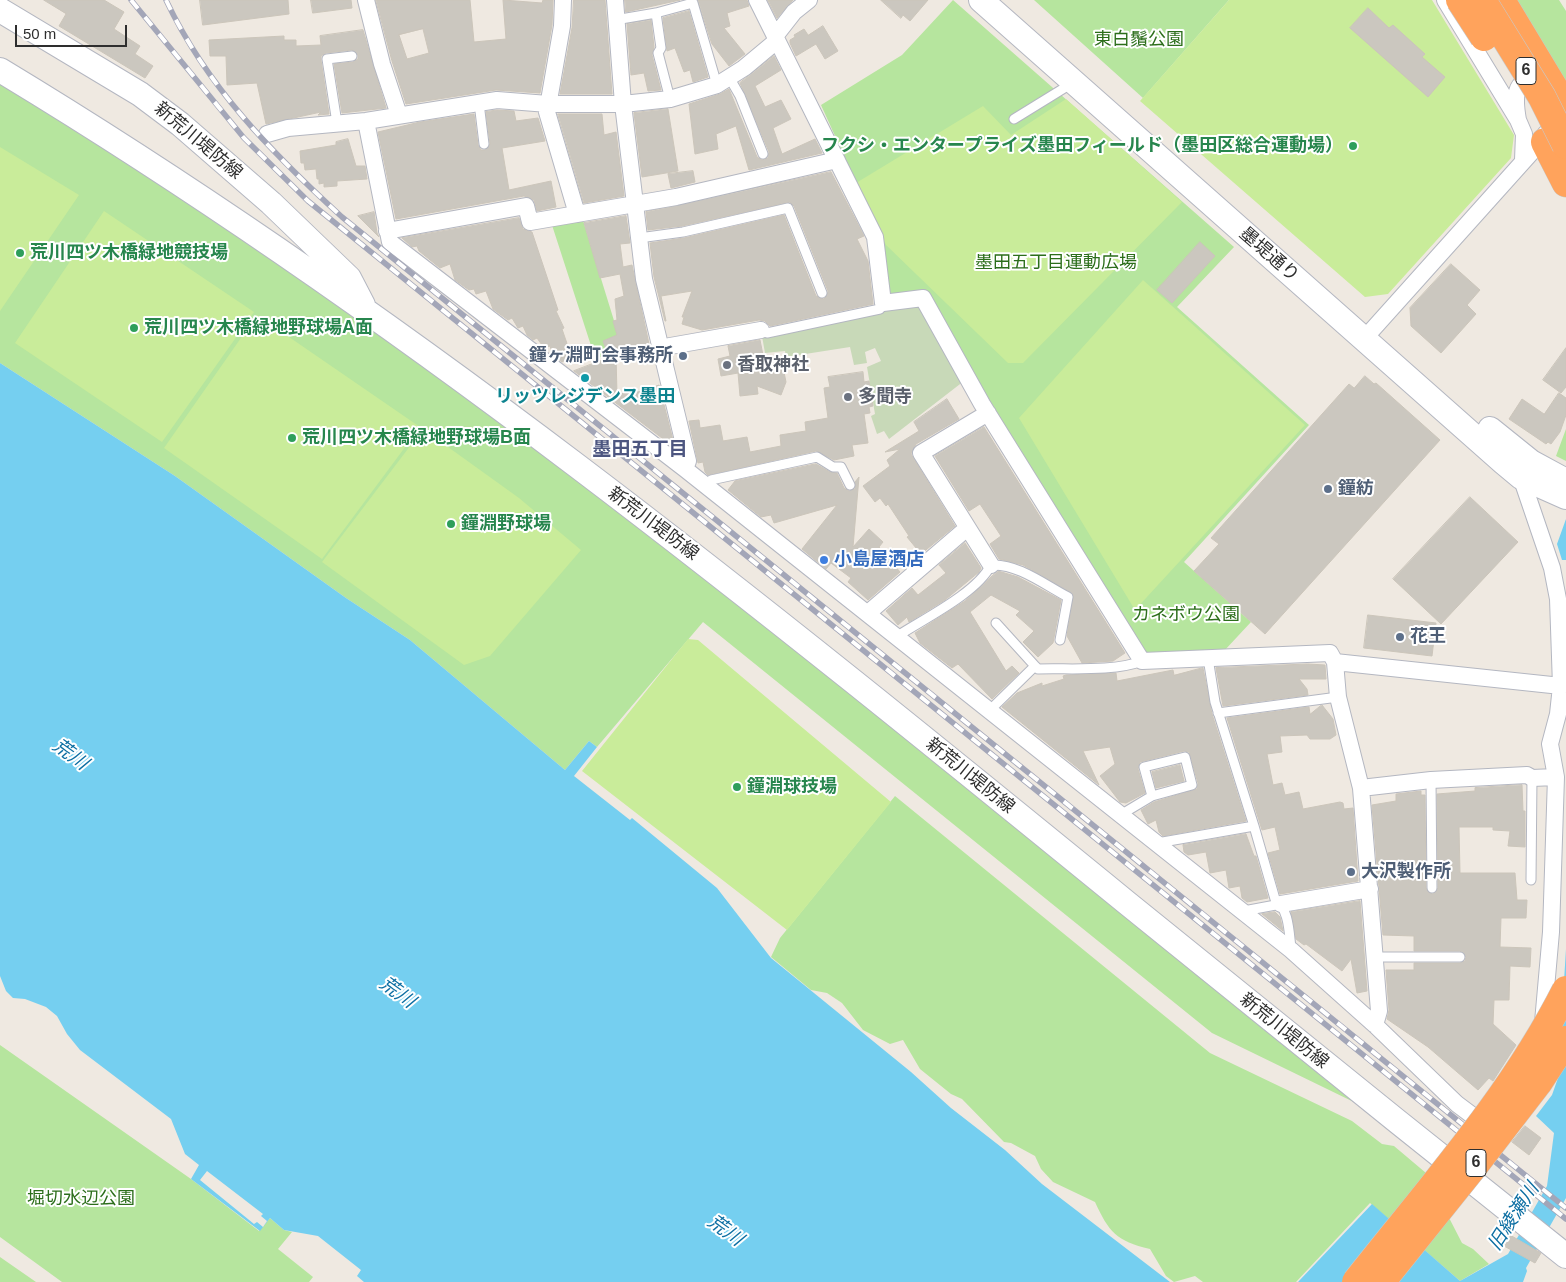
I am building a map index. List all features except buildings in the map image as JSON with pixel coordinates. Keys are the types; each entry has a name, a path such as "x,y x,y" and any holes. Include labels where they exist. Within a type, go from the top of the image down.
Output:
{"highway":[{"path":"1460,0 1527,108 1566,183"},
{"name":"6","path":"1482,0 1538,90 1566,145"},
{"path":"1501,0 1566,108"},
{"name":"6","path":"1520,0 1566,74"},
{"name":"6","path":"1356,1282 1458,1154 1520,1071 1537,1045 1566,990"},
{"name":"6","path":"1381,1282 1538,1083 1566,1040"}],"main road":[{"name":"墨堤通り","path":"981,0 1074,82 1369,332 1516,452 1566,480"},
{"name":"墨堤通り","path":"1006,0 1369,332 1521,477 1566,497"},
{"name":"新荒川堤防線","path":"0,10 154,104 180,124 271,203 349,278 364,308"},
{"name":"新荒川堤防線","path":"0,70 98,130 364,308 676,540 973,777 1369,1101 1564,1255"}],"street":[{"path":"366,0 382,64 399,115"},
{"path":"564,0 562,26 547,112 577,214"},
{"path":"615,0 615,20 623,104 644,279 688,461 685,469"},
{"path":"757,0 875,237 883,303 923,298 988,413 1142,661 1330,653 1335,662 1338,697 1361,788 1379,1011 1376,1025"},
{"path":"268,134 288,128 366,121 497,100 548,104 623,104 670,99 723,81 744,68 774,43 776,35 794,12 809,0"},
{"path":"1445,0 1518,120 1524,134 1523,160"},
{"path":"1369,332 1538,144 1553,122 1557,110 1551,93 1542,82 1526,82 1519,86 1514,97 1518,120"},
{"path":"366,121 390,242 685,469 1291,950 1376,1025 1457,1104 1489,1129 1501,1126 1512,1113 1534,1071 1543,1024 1551,932 1556,777 1550,744 1558,714 1561,686 1558,599 1552,568 1521,477"},
{"path":"387,231 526,206 530,222 742,183 837,160"},
{"path":"660,348 761,330"},
{"path":"988,413 921,453 966,529 991,565"},
{"path":"868,613 966,529"},
{"path":"1335,662 1561,686"},
{"path":"1361,788 1431,780 1527,774 1532,778 1556,777"},
{"path":"1282,904 1370,890"}],"lane":[{"path":"615,20 656,14 693,3 723,81 743,104 763,154"},
{"path":"656,14 661,48 658,53 670,99"},
{"path":"337,123 327,59 352,56"},
{"path":"1014,119 1074,82"},
{"path":"479,103 484,144"},
{"path":"639,238 683,232 788,208 822,293"},
{"path":"761,330 767,333 880,309 883,303"},
{"path":"706,487 711,480 817,457 833,467 841,467 850,485"},
{"path":"896,637 961,595 986,575 991,565 1011,566 1068,597 1060,640"},
{"path":"996,623 1038,669 1132,665 1142,661"},
{"path":"1208,658 1218,713 1244,790 1275,899 1282,904 1287,920 1291,950"},
{"path":"989,711 1035,666"},
{"path":"1218,713 1338,697"},
{"path":"1122,814 1152,796 1192,785 1185,757 1144,767 1152,796"},
{"path":"1531,880 1532,778"},
{"path":"1431,780 1432,888"},
{"path":"1157,843 1254,826"},
{"path":"1245,914 1249,910 1282,904"},
{"path":"1374,957 1460,957"}],"green space":[{"name":"墨田五丁目運動広場","path":"953,0 1234,247 1177,307 1309,425 1184,562 1251,622 1224,651 1146,655 946,332 888,296 881,237 821,105 902,55"},
{"name":"東白鬚公園","path":"1034,0 1229,0 1143,98"},
{"name":"フクシ・エンタープライズ墨田フィールド（墨田区総合運動場）","path":"1229,0 1432,0 1514,135 1511,158 1388,294 1365,297 1140,101"},
{"path":"1511,0 1559,0 1566,11 1566,100"},
{"path":"0,81 97,141 374,326 728,592 1362,1106 1212,1033 703,622 597,747 589,741 565,770 410,640 346,598 175,476 0,363"},
{"path":"1066,99 1182,202 1023,363 1008,363 886,245 856,183 983,106 1011,135"},
{"name":"荒川四ツ木橋緑地競技場","path":"0,147 79,195 0,311"},
{"name":"荒川四ツ木橋緑地野球場A面","path":"104,211 254,312 162,442 15,343"},
{"path":"582,217 624,353 595,358 551,222"},
{"path":"1143,280 1305,425 1135,610 1019,418"},
{"path":"919,303 964,381 889,439 884,431 877,434 871,416 875,414 867,367 881,361 875,348 865,352 867,363 854,365 850,347 786,357 785,351 765,353 762,336"},
{"name":"荒川四ツ木橋緑地野球場B面","path":"257,315 420,427 322,559 164,448"},
{"name":"鐘淵野球場","path":"423,429 519,498 581,550 490,656 464,665 322,562"},
{"path":"1566,429 1566,461 1556,456"},
{"name":"鐘淵球技場","path":"688,639 698,640 891,802 787,930 582,771"},
{"path":"895,796 1210,1053 1352,1121 1382,1144 1394,1146 1426,1173 1462,1243 1473,1249 1489,1264 1460,1281 1370,1203 1296,1282 1203,1282 1195,1276 1174,1282 1166,1276 1150,1249 1121,1239 1115,1234 1105,1221 1095,1202 1053,1182 1041,1169 1035,1156 1011,1143 1004,1142 962,1099 951,1094 920,1069 903,1040 890,1044 863,1030 842,1003 827,993 811,990 771,957 780,938"},
{"name":"堀切水辺公園","path":"0,1045 191,1179 259,1231 270,1218 284,1230 292,1232 278,1249 313,1277 309,1282 62,1282 0,1237"},
{"path":"0,1257 36,1282 0,1282"}],"water":[{"name":"荒川","path":"0,363 175,476 346,598 410,640 565,770 589,741 597,747 574,776 630,820 632,818 717,888 771,958 911,1072 951,1108 1005,1150 1042,1184 1170,1282 364,1282 357,1276 361,1270 318,1236 284,1230 270,1218 260,1231 191,1179 199,1165 185,1154 171,1119 80,1050 67,1034 57,1016 46,1007 25,999 13,998 6,991 0,976"},
{"path":"1566,519 1566,560 1562,560 1557,544"},
{"path":"1566,949 1566,1198 1526,1268 1527,1271 1523,1282 1298,1282 1372,1204 1460,1281 1508,1254 1547,1186 1554,1133 1536,1116 1552,1095 1558,1078"}],"pier":[{"path":"207,1171 263,1214 261,1216 267,1221 263,1227 257,1222 254,1224 200,1180"}],"railway":[{"path":"131,0 244,138 308,201 1566,1219"},
{"path":"166,0 182,32 221,90 266,143 342,217 1566,1208"}],"place":[{"name":"フクシ・エンタープライズ墨田フィールド（墨田区総合運動場）","path":"1353,146"},
{"name":"荒川四ツ木橋緑地競技場","path":"20,253"},
{"name":"荒川四ツ木橋緑地野球場A面","path":"134,328"},
{"name":"鐘ヶ淵町会事務所","path":"683,356"},
{"name":"香取神社","path":"727,365"},
{"name":"リッツレジデンス墨田","path":"585,378"},
{"name":"多聞寺","path":"848,397"},
{"name":"荒川四ツ木橋緑地野球場B面","path":"292,438"},
{"name":"鐘紡","path":"1328,489"},
{"name":"鐘淵野球場","path":"451,524"},
{"name":"小島屋酒店","path":"824,560"},
{"name":"花王","path":"1400,637"},
{"name":"鐘淵球技場","path":"737,787"},
{"name":"大沢製作所","path":"1351,872"}],"district":[{"name":"墨田五丁目","path":"640,450"}],"park label":[{"name":"カネボウ公園","path":"1186,615"}],"water label":[{"name":"旧綾瀬川","path":"1514,1217"}]}
